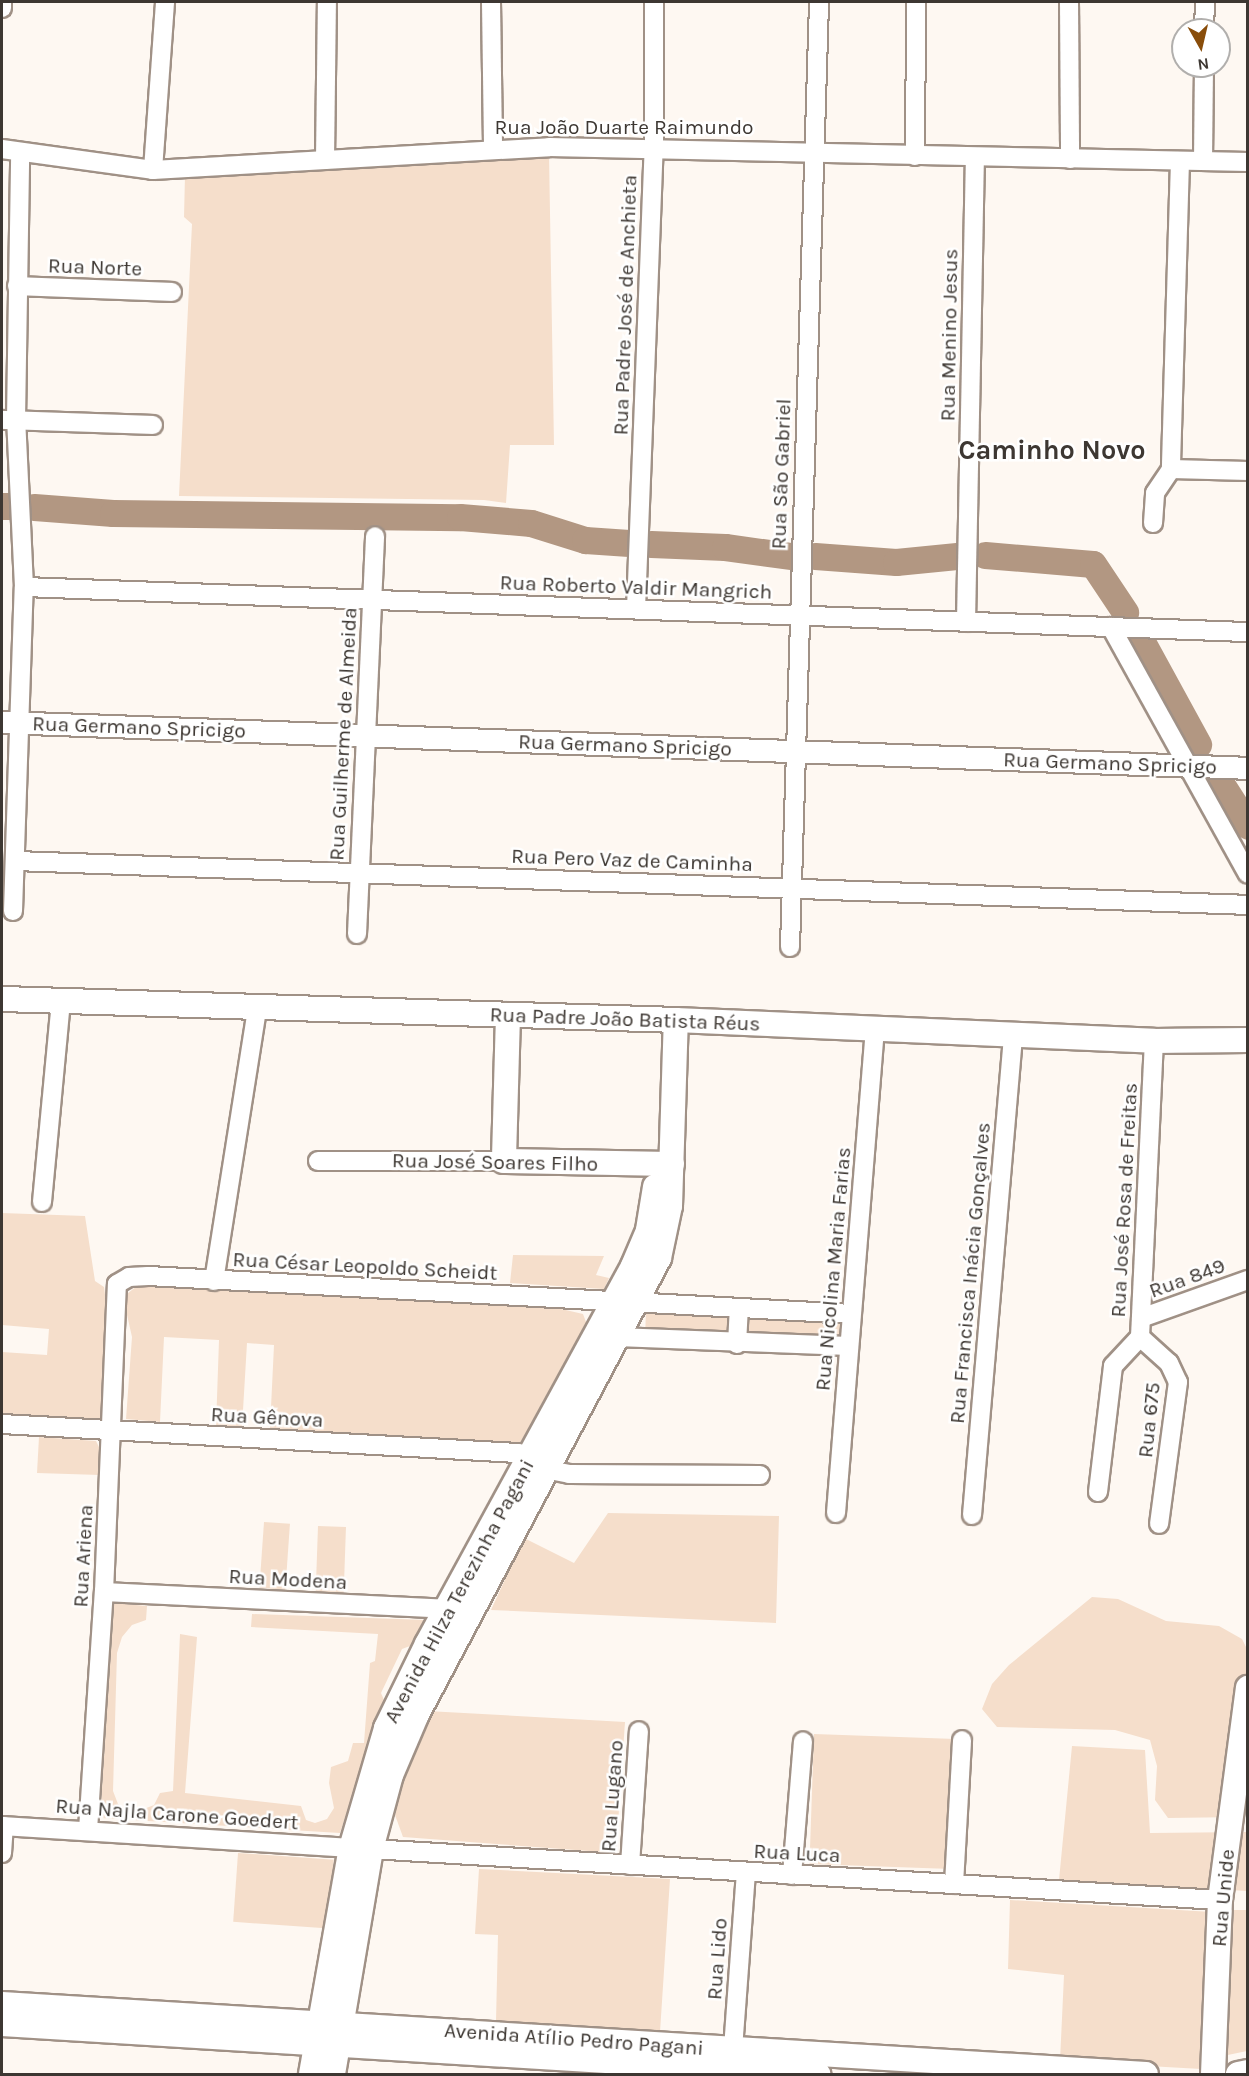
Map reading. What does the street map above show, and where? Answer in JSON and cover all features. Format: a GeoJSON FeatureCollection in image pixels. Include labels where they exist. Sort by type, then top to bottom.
{"type":"FeatureCollection","features":[{"type":"Feature","properties":{"kind":"main road","name":"Rua Padre João Batista Réus"},"geometry":{"type":"LineString","coordinates":[[2,999],[676,1020],[1154,1041],[1248,1040]]}},
{"type":"Feature","properties":{"kind":"main road"},"geometry":{"type":"LineString","coordinates":[[504,1161],[508,1015]]}},
{"type":"Feature","properties":{"kind":"main road","name":"Avenida Hilza Terezinha Pagani"},"geometry":{"type":"LineString","coordinates":[[361,1848],[449,1653],[457,1614],[623,1303],[664,1241],[664,1164],[676,1020]]}},
{"type":"Feature","properties":{"kind":"main road","name":"Rua José Soares Filho"},"geometry":{"type":"LineString","coordinates":[[504,1161],[664,1164]]}},
{"type":"Feature","properties":{"kind":"main road","name":"Avenida Hilza Terezinha Pagani"},"geometry":{"type":"LineString","coordinates":[[537,1463],[617,1337],[623,1303]]}},
{"type":"Feature","properties":{"kind":"main road","name":"Avenida Hilza Terezinha Pagani"},"geometry":{"type":"LineString","coordinates":[[311,2074],[329,2034],[361,1848],[386,1728],[427,1644],[457,1614]]}},
{"type":"Feature","properties":{"kind":"main road"},"geometry":{"type":"LineString","coordinates":[[427,1644],[449,1653]]}},
{"type":"Feature","properties":{"kind":"main road","name":"Rua Unide"},"geometry":{"type":"LineString","coordinates":[[1213,2074],[1220,1899],[1248,1688]]}},
{"type":"Feature","properties":{"kind":"main road","name":"Avenida Atílio Pedro Pagani"},"geometry":{"type":"LineString","coordinates":[[2,2004],[329,2034],[733,2064],[818,2074]]}},
{"type":"Feature","properties":{"kind":"main road","name":"Avenida Atílio Pedro Pagani"},"geometry":{"type":"LineString","coordinates":[[2,2024],[329,2034]]}},
{"type":"Feature","properties":{"kind":"main road","name":"Avenida Hilza Terezinha Pagani"},"geometry":{"type":"LineString","coordinates":[[329,2034],[333,2074]]}},
{"type":"Feature","properties":{"kind":"main road","name":"Avenida Atílio Pedro Pagani"},"geometry":{"type":"LineString","coordinates":[[733,2064],[1146,2074]]}},
{"type":"Feature","properties":{"kind":"main road"},"geometry":{"type":"LineString","coordinates":[[1238,2074],[1248,2072]]}},
{"type":"Feature","properties":{"kind":"street"},"geometry":{"type":"LineString","coordinates":[[2,2],[2,8]]}},
{"type":"Feature","properties":{"kind":"street"},"geometry":{"type":"LineString","coordinates":[[153,170],[165,2]]}},
{"type":"Feature","properties":{"kind":"street"},"geometry":{"type":"LineString","coordinates":[[325,160],[327,2]]}},
{"type":"Feature","properties":{"kind":"street"},"geometry":{"type":"LineString","coordinates":[[491,2],[493,148]]}},
{"type":"Feature","properties":{"kind":"street","name":"Rua Padre José de Anchieta"},"geometry":{"type":"LineString","coordinates":[[636,609],[654,147],[654,2]]}},
{"type":"Feature","properties":{"kind":"street","name":"Rua São Gabriel"},"geometry":{"type":"LineString","coordinates":[[790,947],[819,2]]}},
{"type":"Feature","properties":{"kind":"street"},"geometry":{"type":"LineString","coordinates":[[915,156],[916,2]]}},
{"type":"Feature","properties":{"kind":"street"},"geometry":{"type":"LineString","coordinates":[[1069,2],[1070,159]]}},
{"type":"Feature","properties":{"kind":"street"},"geometry":{"type":"LineString","coordinates":[[1204,18],[1205,2]]}},
{"type":"Feature","properties":{"kind":"street"},"geometry":{"type":"LineString","coordinates":[[1203,161],[1204,78]]}},
{"type":"Feature","properties":{"kind":"street","name":"Rua João Duarte Raimundo"},"geometry":{"type":"LineString","coordinates":[[10,150],[153,170],[493,148],[654,147],[915,156],[1248,162]]}},
{"type":"Feature","properties":{"kind":"street"},"geometry":{"type":"LineString","coordinates":[[10,150],[17,286],[9,420],[24,587],[10,723],[15,861],[13,911]]}},
{"type":"Feature","properties":{"kind":"street","name":"Rua Menino Jesus"},"geometry":{"type":"LineString","coordinates":[[966,622],[975,157]]}},
{"type":"Feature","properties":{"kind":"street"},"geometry":{"type":"LineString","coordinates":[[1153,523],[1155,493],[1171,469],[1180,161]]}},
{"type":"Feature","properties":{"kind":"street","name":"Rua Norte"},"geometry":{"type":"LineString","coordinates":[[17,286],[172,292]]}},
{"type":"Feature","properties":{"kind":"street"},"geometry":{"type":"LineString","coordinates":[[9,420],[153,425]]}},
{"type":"Feature","properties":{"kind":"street"},"geometry":{"type":"LineString","coordinates":[[1171,469],[1248,471]]}},
{"type":"Feature","properties":{"kind":"street","name":"Rua Guilherme de Almeida"},"geometry":{"type":"LineString","coordinates":[[357,934],[375,536]]}},
{"type":"Feature","properties":{"kind":"street","name":"Rua Roberto Valdir Mangrich"},"geometry":{"type":"LineString","coordinates":[[24,587],[1248,632]]}},
{"type":"Feature","properties":{"kind":"street"},"geometry":{"type":"LineString","coordinates":[[1111,627],[1248,874]]}},
{"type":"Feature","properties":{"kind":"street","name":"Rua Germano Spricigo"},"geometry":{"type":"LineString","coordinates":[[10,723],[1248,768]]}},
{"type":"Feature","properties":{"kind":"street","name":"Rua Pero Vaz de Caminha"},"geometry":{"type":"LineString","coordinates":[[15,861],[1248,904]]}},
{"type":"Feature","properties":{"kind":"street"},"geometry":{"type":"LineString","coordinates":[[42,1202],[61,1002]]}},
{"type":"Feature","properties":{"kind":"street"},"geometry":{"type":"LineString","coordinates":[[214,1281],[257,1008]]}},
{"type":"Feature","properties":{"kind":"street","name":"Rua Nicolina Maria Farias"},"geometry":{"type":"LineString","coordinates":[[836,1512],[875,1029]]}},
{"type":"Feature","properties":{"kind":"street","name":"Rua Francisca Inácia Gonçalves"},"geometry":{"type":"LineString","coordinates":[[972,1515],[1013,1036]]}},
{"type":"Feature","properties":{"kind":"street","name":"Rua José Rosa de Freitas"},"geometry":{"type":"LineString","coordinates":[[1098,1492],[1113,1366],[1140,1328],[1154,1041]]}},
{"type":"Feature","properties":{"kind":"street","name":"Rua José Soares Filho"},"geometry":{"type":"LineString","coordinates":[[318,1161],[504,1161]]}},
{"type":"Feature","properties":{"kind":"street","name":"Rua César Leopoldo Scheidt"},"geometry":{"type":"LineString","coordinates":[[117,1284],[129,1277],[148,1276],[851,1314]]}},
{"type":"Feature","properties":{"kind":"street","name":"Rua 849"},"geometry":{"type":"LineString","coordinates":[[1140,1328],[1248,1280]]}},
{"type":"Feature","properties":{"kind":"street","name":"Rua Ariena"},"geometry":{"type":"LineString","coordinates":[[87,1830],[104,1592],[116,1342],[113,1295],[117,1284]]}},
{"type":"Feature","properties":{"kind":"street"},"geometry":{"type":"LineString","coordinates":[[738,1344],[739,1308]]}},
{"type":"Feature","properties":{"kind":"street","name":"Rua 675"},"geometry":{"type":"LineString","coordinates":[[1140,1328],[1169,1363],[1178,1382],[1159,1524]]}},
{"type":"Feature","properties":{"kind":"street"},"geometry":{"type":"LineString","coordinates":[[617,1337],[738,1344],[849,1346]]}},
{"type":"Feature","properties":{"kind":"street","name":"Rua Gênova"},"geometry":{"type":"LineString","coordinates":[[2,1424],[518,1453],[537,1463],[569,1474],[760,1475]]}},
{"type":"Feature","properties":{"kind":"street","name":"Rua Modena"},"geometry":{"type":"LineString","coordinates":[[104,1592],[457,1614]]}},
{"type":"Feature","properties":{"kind":"street","name":"Rua Lugano"},"geometry":{"type":"LineString","coordinates":[[630,1865],[639,1731]]}},
{"type":"Feature","properties":{"kind":"street"},"geometry":{"type":"LineString","coordinates":[[954,1884],[962,1740]]}},
{"type":"Feature","properties":{"kind":"street"},"geometry":{"type":"LineString","coordinates":[[792,1875],[803,1741]]}},
{"type":"Feature","properties":{"kind":"street"},"geometry":{"type":"LineString","coordinates":[[2,1853],[3,1826]]}},
{"type":"Feature","properties":{"kind":"street","name":"Rua Najla Carone Goedert"},"geometry":{"type":"LineString","coordinates":[[3,1826],[361,1848]]}},
{"type":"Feature","properties":{"kind":"street","name":"Rua Luca"},"geometry":{"type":"LineString","coordinates":[[361,1848],[1220,1899]]}},
{"type":"Feature","properties":{"kind":"street","name":"Rua Lido"},"geometry":{"type":"LineString","coordinates":[[733,2064],[747,1872]]}},
{"type":"Feature","properties":{"kind":"shaded area"},"geometry":{"type":"Polygon","coordinates":[[[549,154],[554,445],[510,445],[506,503],[484,500],[179,496],[192,224],[184,217],[185,175],[549,154]]]}},
{"type":"Feature","properties":{"kind":"shaded area"},"geometry":{"type":"Polygon","coordinates":[[[2,1213],[85,1216],[95,1281],[104,1287],[110,1333],[102,1421],[2,1414],[2,1352],[47,1355],[49,1329],[2,1325],[2,1213]]]}},
{"type":"Feature","properties":{"kind":"shaded area"},"geometry":{"type":"Polygon","coordinates":[[[513,1255],[604,1256],[596,1275],[609,1278],[604,1289],[510,1283],[513,1255]]]}},
{"type":"Feature","properties":{"kind":"shaded area"},"geometry":{"type":"Polygon","coordinates":[[[137,1286],[557,1308],[583,1314],[589,1330],[523,1445],[270,1428],[274,1345],[247,1343],[242,1427],[216,1426],[219,1340],[164,1337],[160,1422],[126,1419],[132,1337],[123,1297],[137,1286]]]}},
{"type":"Feature","properties":{"kind":"shaded area"},"geometry":{"type":"Polygon","coordinates":[[[646,1310],[731,1313],[730,1338],[645,1335],[646,1310]]]}},
{"type":"Feature","properties":{"kind":"shaded area"},"geometry":{"type":"Polygon","coordinates":[[[749,1314],[844,1317],[843,1340],[748,1337],[749,1314]]]}},
{"type":"Feature","properties":{"kind":"shaded area"},"geometry":{"type":"Polygon","coordinates":[[[39,1437],[96,1441],[101,1451],[100,1475],[37,1473],[39,1437]]]}},
{"type":"Feature","properties":{"kind":"shaded area"},"geometry":{"type":"Polygon","coordinates":[[[608,1513],[779,1516],[776,1623],[491,1610],[524,1538],[574,1563],[608,1513]]]}},
{"type":"Feature","properties":{"kind":"shaded area"},"geometry":{"type":"Polygon","coordinates":[[[264,1522],[290,1524],[285,1590],[259,1588],[264,1522]]]}},
{"type":"Feature","properties":{"kind":"shaded area"},"geometry":{"type":"Polygon","coordinates":[[[318,1526],[346,1527],[344,1594],[316,1593],[318,1526]]]}},
{"type":"Feature","properties":{"kind":"shaded area"},"geometry":{"type":"Polygon","coordinates":[[[1092,1597],[1118,1599],[1166,1621],[1219,1626],[1242,1639],[1247,1649],[1247,1802],[1241,1817],[1168,1818],[1155,1800],[1157,1766],[1150,1740],[1115,1730],[997,1727],[982,1709],[992,1684],[1009,1665],[1092,1597]]]}},
{"type":"Feature","properties":{"kind":"shaded area"},"geometry":{"type":"Polygon","coordinates":[[[114,1603],[147,1606],[146,1620],[132,1625],[122,1637],[117,1653],[113,1791],[118,1804],[129,1811],[144,1809],[154,1805],[160,1793],[173,1791],[180,1634],[197,1637],[185,1793],[301,1806],[306,1820],[315,1823],[327,1819],[334,1808],[329,1783],[331,1767],[348,1761],[353,1743],[364,1743],[370,1663],[375,1661],[378,1634],[251,1627],[252,1614],[426,1620],[410,1646],[402,1649],[381,1693],[384,1700],[340,1833],[100,1818],[114,1603]]]}},
{"type":"Feature","properties":{"kind":"shaded area"},"geometry":{"type":"Polygon","coordinates":[[[427,1711],[625,1722],[616,1853],[403,1837],[395,1815],[398,1793],[427,1711]]]}},
{"type":"Feature","properties":{"kind":"shaded area"},"geometry":{"type":"Polygon","coordinates":[[[814,1734],[956,1739],[951,1869],[809,1864],[814,1734]]]}},
{"type":"Feature","properties":{"kind":"shaded area"},"geometry":{"type":"Polygon","coordinates":[[[1072,1746],[1145,1750],[1150,1833],[1247,1832],[1247,1891],[1059,1880],[1072,1746]]]}},
{"type":"Feature","properties":{"kind":"shaded area"},"geometry":{"type":"Polygon","coordinates":[[[238,1853],[334,1860],[329,1929],[233,1922],[238,1853]]]}},
{"type":"Feature","properties":{"kind":"shaded area"},"geometry":{"type":"Polygon","coordinates":[[[479,1869],[670,1879],[660,2032],[496,2021],[498,1935],[475,1934],[479,1869]]]}},
{"type":"Feature","properties":{"kind":"shaded area"},"geometry":{"type":"Polygon","coordinates":[[[1010,1900],[1212,1912],[1201,2069],[1060,2061],[1064,1975],[1008,1969],[1010,1900]]]}},
{"type":"Feature","properties":{"kind":"shaded area"},"geometry":{"type":"Polygon","coordinates":[[[1231,1910],[1247,1910],[1247,2051],[1223,2056],[1231,1910]]]}},
{"type":"Feature","properties":{"kind":"waterway"},"geometry":{"type":"LineString","coordinates":[[2,506],[11,506]]}},
{"type":"Feature","properties":{"kind":"waterway"},"geometry":{"type":"LineString","coordinates":[[34,507],[113,513],[460,517],[531,523],[585,540],[629,543]]}},
{"type":"Feature","properties":{"kind":"waterway"},"geometry":{"type":"LineString","coordinates":[[651,544],[725,547],[791,556]]}},
{"type":"Feature","properties":{"kind":"waterway"},"geometry":{"type":"LineString","coordinates":[[985,555],[1093,564],[1125,612]]}},
{"type":"Feature","properties":{"kind":"waterway"},"geometry":{"type":"LineString","coordinates":[[815,556],[896,562],[957,556]]}},
{"type":"Feature","properties":{"kind":"waterway"},"geometry":{"type":"LineString","coordinates":[[1141,640],[1198,744]]}},
{"type":"Feature","properties":{"kind":"waterway"},"geometry":{"type":"LineString","coordinates":[[1220,782],[1248,826]]}},
{"type":"Feature","properties":{"kind":"district","name":"Caminho Novo"},"geometry":{"type":"Point","coordinates":[1052,451]}}]}
